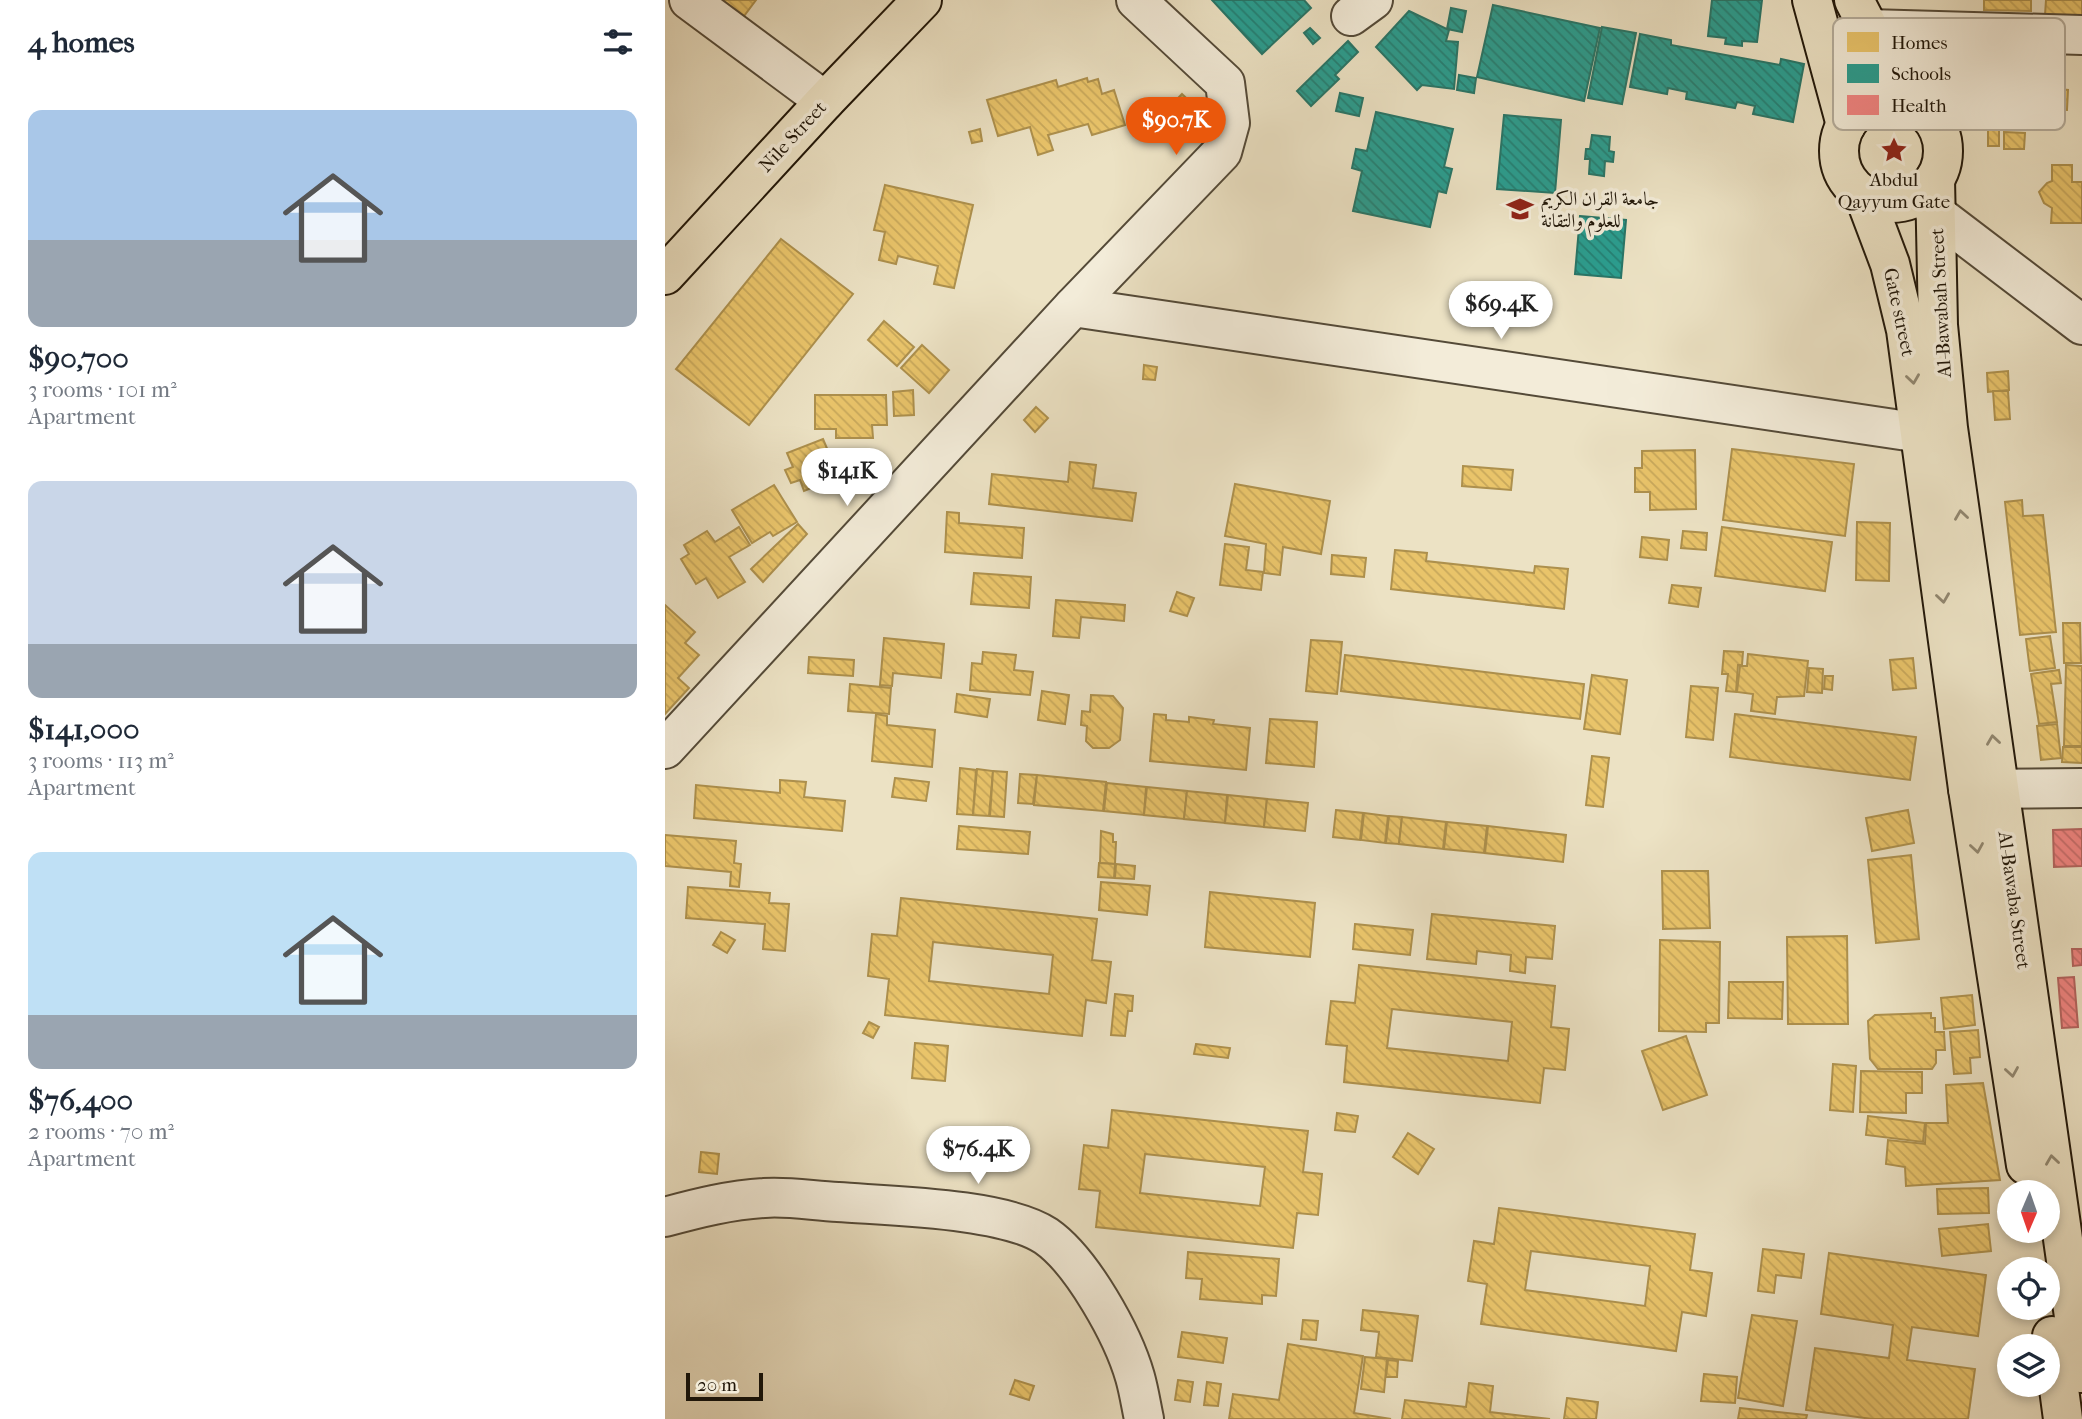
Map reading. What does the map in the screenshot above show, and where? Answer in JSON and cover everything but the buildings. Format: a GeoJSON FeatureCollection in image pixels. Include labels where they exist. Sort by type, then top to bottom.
{"type":"FeatureCollection","features":[{"type":"Feature","properties":{"kind":"main road","name":"Nile Street"},"geometry":{"type":"LineString","coordinates":[[665,275],[922,0]]}},
{"type":"Feature","properties":{"kind":"main road"},"geometry":{"type":"LineString","coordinates":[[1812,0],[1833,77]]}},
{"type":"Feature","properties":{"kind":"main road"},"geometry":{"type":"LineString","coordinates":[[1844,130],[1839,156],[1843,172],[1851,185],[1879,202],[1895,203],[1911,199],[1925,191],[1935,196],[1944,146],[1939,130]]}},
{"type":"Feature","properties":{"kind":"main road","name":"Gate street"},"geometry":{"type":"LineString","coordinates":[[1864,195],[1890,264],[1906,330],[1921,433]]}},
{"type":"Feature","properties":{"kind":"main road","name":"Al-Bawabah Street"},"geometry":{"type":"LineString","coordinates":[[1935,196],[1938,325],[1984,788]]}},
{"type":"Feature","properties":{"kind":"main road","name":"Al-Bawaba Street"},"geometry":{"type":"LineString","coordinates":[[1921,433],[1984,788],[2064,1318],[2063,1419]]}},
{"type":"Feature","properties":{"kind":"main road","name":"Al-Bawaba Street"},"geometry":{"type":"LineString","coordinates":[[1984,788],[2029,1180]]}},
{"type":"Feature","properties":{"kind":"main road","name":"Al-Bawaba Street"},"geometry":{"type":"LineString","coordinates":[[2064,1318],[2082,1373]]}},
{"type":"Feature","properties":{"kind":"street"},"geometry":{"type":"LineString","coordinates":[[689,0],[825,101]]}},
{"type":"Feature","properties":{"kind":"street"},"geometry":{"type":"LineString","coordinates":[[665,749],[1073,307],[1222,152],[1230,122],[1225,83],[1136,0]]}},
{"type":"Feature","properties":{"kind":"street"},"geometry":{"type":"LineString","coordinates":[[1862,15],[1895,18]]}},
{"type":"Feature","properties":{"kind":"street"},"geometry":{"type":"LineString","coordinates":[[1935,196],[2082,325]]}},
{"type":"Feature","properties":{"kind":"street"},"geometry":{"type":"LineString","coordinates":[[1073,307],[1921,433]]}},
{"type":"Feature","properties":{"kind":"street"},"geometry":{"type":"LineString","coordinates":[[1984,788],[2082,788]]}},
{"type":"Feature","properties":{"kind":"street"},"geometry":{"type":"LineString","coordinates":[[665,1217],[708,1205],[766,1198],[923,1208],[1007,1220],[1044,1235],[1068,1255],[1085,1277],[1122,1343],[1135,1377],[1144,1419]]}},
{"type":"Feature","properties":{"kind":"place","name":"Abdul Qayyum Gate"},"geometry":{"type":"Point","coordinates":[1894,150]}},
{"type":"Feature","properties":{"kind":"place","name":"جامعة القران الكريم للعلوم والتقانة"},"geometry":{"type":"Point","coordinates":[1520,209]}}]}
